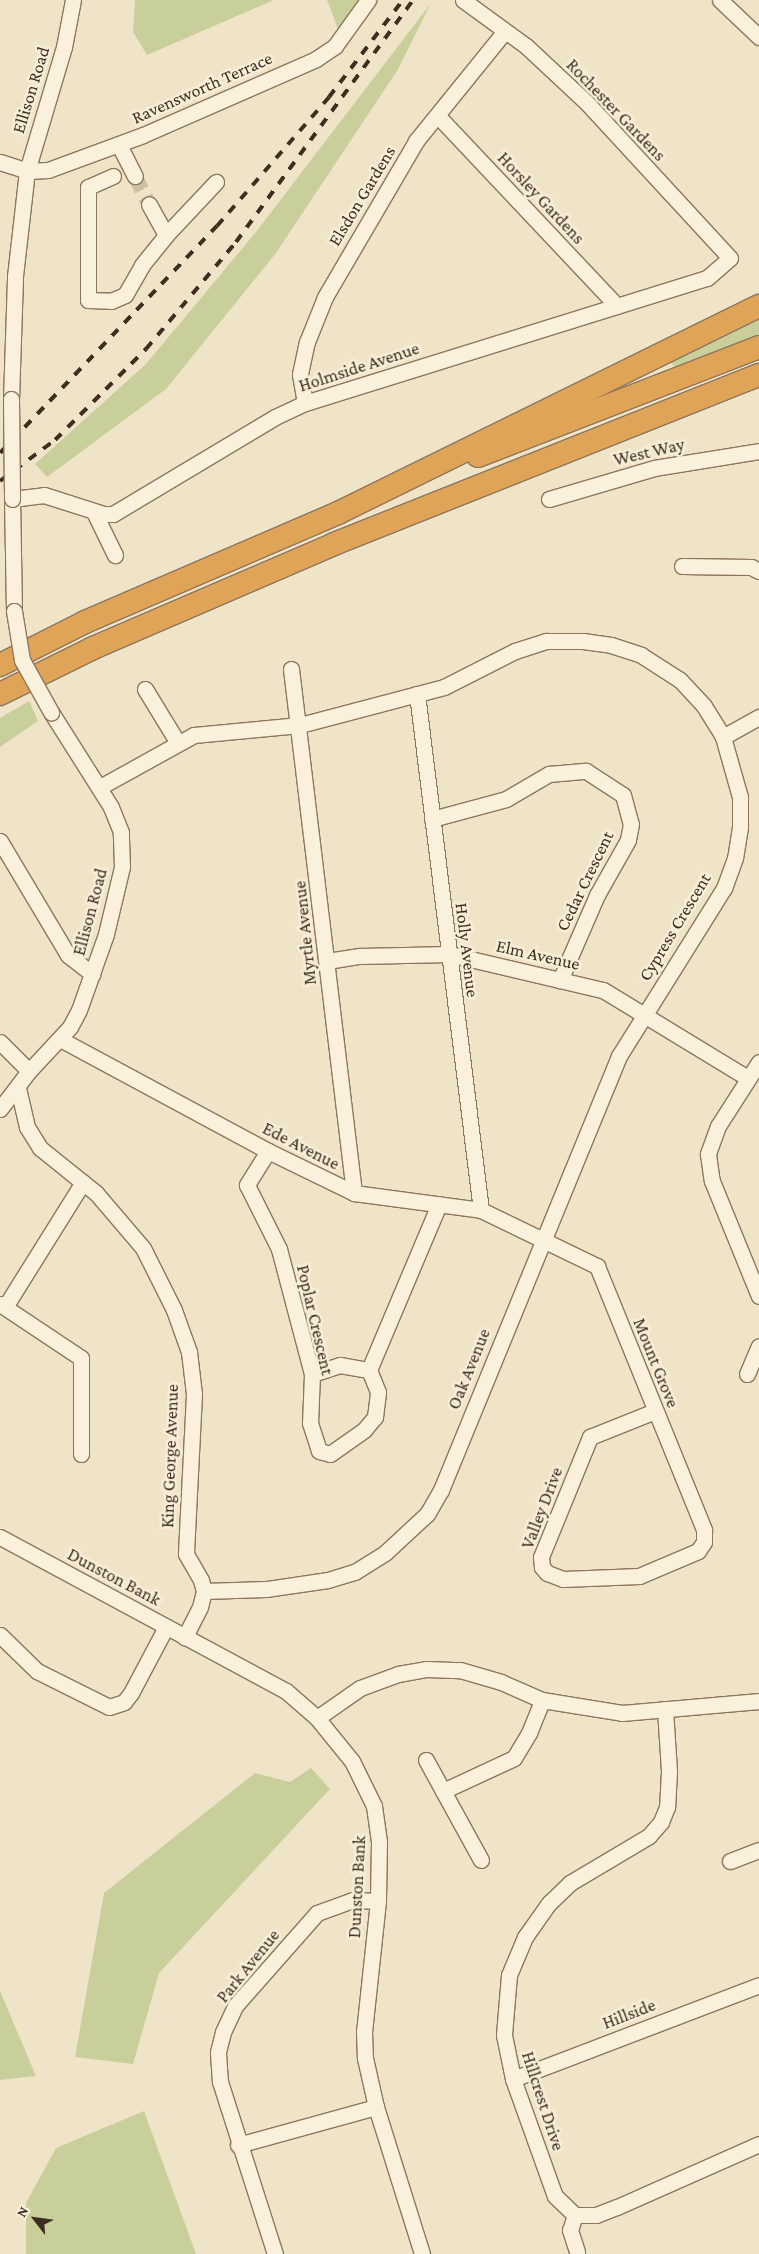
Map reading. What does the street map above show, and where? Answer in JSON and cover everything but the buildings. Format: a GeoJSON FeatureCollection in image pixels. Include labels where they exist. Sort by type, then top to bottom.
{"type":"FeatureCollection","features":[{"type":"Feature","properties":{"kind":"highway"},"geometry":{"type":"LineString","coordinates":[[352,506],[759,306]]}},
{"type":"Feature","properties":{"kind":"highway"},"geometry":{"type":"LineString","coordinates":[[0,665],[85,622],[352,506],[759,348]]}},
{"type":"Feature","properties":{"kind":"highway"},"geometry":{"type":"LineString","coordinates":[[4,693],[93,648],[334,544],[759,375]]}},
{"type":"Feature","properties":{"kind":"street","name":"Ellison Road"},"geometry":{"type":"LineString","coordinates":[[0,1109],[18,1088],[29,1071],[60,1039],[79,1010],[106,934],[122,867],[120,832],[100,787],[51,712],[22,660],[14,611],[11,399],[15,276],[27,171],[64,47],[73,0]]}},
{"type":"Feature","properties":{"kind":"street","name":"Ravensworth Terrace"},"geometry":{"type":"LineString","coordinates":[[27,171],[62,168],[316,59],[335,46],[368,0]]}},
{"type":"Feature","properties":{"kind":"street","name":"Rochester Gardens"},"geometry":{"type":"LineString","coordinates":[[463,0],[505,31],[586,102],[730,258]]}},
{"type":"Feature","properties":{"kind":"street"},"geometry":{"type":"LineString","coordinates":[[720,0],[759,36]]}},
{"type":"Feature","properties":{"kind":"street","name":"Elsdon Gardens"},"geometry":{"type":"LineString","coordinates":[[305,403],[300,374],[307,342],[325,297],[416,141],[505,31]]}},
{"type":"Feature","properties":{"kind":"street","name":"Horsley Gardens"},"geometry":{"type":"LineString","coordinates":[[438,116],[617,306]]}},
{"type":"Feature","properties":{"kind":"street"},"geometry":{"type":"LineString","coordinates":[[119,145],[135,176]]}},
{"type":"Feature","properties":{"kind":"street"},"geometry":{"type":"LineString","coordinates":[[0,162],[27,171]]}},
{"type":"Feature","properties":{"kind":"street"},"geometry":{"type":"LineString","coordinates":[[113,176],[88,187],[88,300],[112,301],[125,295],[142,265],[166,235],[216,182]]}},
{"type":"Feature","properties":{"kind":"street"},"geometry":{"type":"LineString","coordinates":[[149,204],[166,235]]}},
{"type":"Feature","properties":{"kind":"street","name":"Holmside Avenue"},"geometry":{"type":"LineString","coordinates":[[12,499],[44,495],[61,497],[94,512],[113,514],[275,417],[305,403],[707,278],[730,258]]}},
{"type":"Feature","properties":{"kind":"street","name":"West Way"},"geometry":{"type":"LineString","coordinates":[[549,499],[654,468],[759,451]]}},
{"type":"Feature","properties":{"kind":"street"},"geometry":{"type":"LineString","coordinates":[[94,512],[115,555]]}},
{"type":"Feature","properties":{"kind":"street"},"geometry":{"type":"LineString","coordinates":[[682,566],[751,567],[759,570]]}},
{"type":"Feature","properties":{"kind":"street","name":"Cypress Crescent"},"geometry":{"type":"LineString","coordinates":[[100,787],[194,735],[300,725],[444,687],[515,651],[546,641],[583,641],[611,645],[641,655],[680,680],[704,706],[723,737],[740,797],[740,826],[735,858],[724,888],[644,1014]]}},
{"type":"Feature","properties":{"kind":"street","name":"Myrtle Avenue"},"geometry":{"type":"LineString","coordinates":[[291,669],[300,725],[354,1193]]}},
{"type":"Feature","properties":{"kind":"street"},"geometry":{"type":"LineString","coordinates":[[145,689],[178,743]]}},
{"type":"Feature","properties":{"kind":"street","name":"Holly Avenue"},"geometry":{"type":"LineString","coordinates":[[417,694],[480,1210]]}},
{"type":"Feature","properties":{"kind":"street"},"geometry":{"type":"LineString","coordinates":[[723,737],[759,718]]}},
{"type":"Feature","properties":{"kind":"street","name":"Cedar Crescent"},"geometry":{"type":"LineString","coordinates":[[432,819],[506,800],[549,774],[586,771],[623,795],[631,824],[628,840],[597,895],[560,980]]}},
{"type":"Feature","properties":{"kind":"street"},"geometry":{"type":"LineString","coordinates":[[0,841],[68,955],[92,974]]}},
{"type":"Feature","properties":{"kind":"street","name":"Elm Avenue"},"geometry":{"type":"LineString","coordinates":[[327,961],[360,956],[449,954],[603,990],[748,1078]]}},
{"type":"Feature","properties":{"kind":"street","name":"Oak Avenue"},"geometry":{"type":"LineString","coordinates":[[204,1591],[266,1589],[328,1580],[354,1572],[385,1553],[426,1514],[441,1490],[619,1056],[644,1014]]}},
{"type":"Feature","properties":{"kind":"street","name":"Ede Avenue"},"geometry":{"type":"LineString","coordinates":[[60,1039],[268,1151],[354,1193],[480,1210],[542,1240]]}},
{"type":"Feature","properties":{"kind":"street"},"geometry":{"type":"LineString","coordinates":[[0,1042],[29,1071]]}},
{"type":"Feature","properties":{"kind":"street"},"geometry":{"type":"LineString","coordinates":[[759,1062],[718,1126],[708,1154],[712,1181],[754,1263],[759,1296]]}},
{"type":"Feature","properties":{"kind":"street","name":"King George Avenue"},"geometry":{"type":"LineString","coordinates":[[18,1088],[27,1127],[34,1139],[48,1157],[83,1182],[144,1248],[174,1310],[189,1352],[194,1394],[186,1554],[202,1580],[204,1591]]}},
{"type":"Feature","properties":{"kind":"street","name":"Poplar Crescent"},"geometry":{"type":"LineString","coordinates":[[268,1151],[248,1185],[279,1249],[312,1374],[310,1423],[319,1451],[330,1454],[364,1430],[375,1417],[378,1392],[369,1370]]}},
{"type":"Feature","properties":{"kind":"street"},"geometry":{"type":"LineString","coordinates":[[81,1454],[81,1358],[3,1306],[83,1182]]}},
{"type":"Feature","properties":{"kind":"street"},"geometry":{"type":"LineString","coordinates":[[312,1374],[340,1365],[369,1370],[440,1204]]}},
{"type":"Feature","properties":{"kind":"street","name":"Mount Grove"},"geometry":{"type":"LineString","coordinates":[[542,1240],[597,1266],[704,1530]]}},
{"type":"Feature","properties":{"kind":"street"},"geometry":{"type":"LineString","coordinates":[[748,1374],[759,1346]]}},
{"type":"Feature","properties":{"kind":"street","name":"Valley Drive"},"geometry":{"type":"LineString","coordinates":[[655,1411],[590,1437],[541,1557],[542,1568],[563,1579],[639,1576],[698,1551],[704,1542],[704,1530]]}},
{"type":"Feature","properties":{"kind":"street","name":"Dunston Bank"},"geometry":{"type":"LineString","coordinates":[[0,1537],[275,1684],[317,1718],[352,1761],[374,1806],[379,1842],[378,1901],[364,2031],[376,2107],[422,2254]]}},
{"type":"Feature","properties":{"kind":"street"},"geometry":{"type":"LineString","coordinates":[[185,1637],[200,1608],[204,1591]]}},
{"type":"Feature","properties":{"kind":"street"},"geometry":{"type":"LineString","coordinates":[[0,1635],[37,1671],[109,1707],[124,1702],[131,1693],[166,1627]]}},
{"type":"Feature","properties":{"kind":"street"},"geometry":{"type":"LineString","coordinates":[[317,1718],[360,1688],[389,1676],[426,1669],[460,1670],[501,1682],[542,1700],[622,1713],[759,1701]]}},
{"type":"Feature","properties":{"kind":"street"},"geometry":{"type":"LineString","coordinates":[[443,1791],[514,1758],[529,1733],[542,1700]]}},
{"type":"Feature","properties":{"kind":"street","name":"Hillcrest Drive"},"geometry":{"type":"LineString","coordinates":[[575,2215],[555,2196],[513,2079],[504,2035],[509,1975],[525,1937],[549,1904],[570,1883],[649,1836],[661,1822],[667,1807],[669,1771],[664,1709]]}},
{"type":"Feature","properties":{"kind":"street"},"geometry":{"type":"LineString","coordinates":[[426,1760],[481,1860]]}},
{"type":"Feature","properties":{"kind":"street"},"geometry":{"type":"LineString","coordinates":[[730,1861],[759,1850]]}},
{"type":"Feature","properties":{"kind":"street","name":"Park Avenue"},"geometry":{"type":"LineString","coordinates":[[275,2254],[238,2144],[220,2082],[218,2052],[235,2006],[317,1913],[353,1900],[378,1901]]}},
{"type":"Feature","properties":{"kind":"street","name":"Hillside"},"geometry":{"type":"LineString","coordinates":[[513,2079],[759,1984]]}},
{"type":"Feature","properties":{"kind":"street"},"geometry":{"type":"LineString","coordinates":[[238,2144],[376,2107]]}},
{"type":"Feature","properties":{"kind":"street"},"geometry":{"type":"LineString","coordinates":[[577,2252],[570,2230],[575,2215],[596,2215],[610,2210],[759,2144]]}},
{"type":"Feature","properties":{"kind":"green space"},"geometry":{"type":"Polygon","coordinates":[[[135,0],[274,0],[147,55],[133,32],[135,0]]]}},
{"type":"Feature","properties":{"kind":"green space"},"geometry":{"type":"Polygon","coordinates":[[[327,0],[360,0],[338,29],[327,0]]]}},
{"type":"Feature","properties":{"kind":"green space"},"geometry":{"type":"Polygon","coordinates":[[[431,3],[397,71],[276,253],[166,389],[47,477],[35,464],[146,364],[256,232],[431,3]]]}},
{"type":"Feature","properties":{"kind":"green space"},"geometry":{"type":"Polygon","coordinates":[[[759,319],[759,335],[674,367],[670,361],[759,319]]]}},
{"type":"Feature","properties":{"kind":"green space"},"geometry":{"type":"Polygon","coordinates":[[[29,701],[38,721],[0,747],[0,718],[29,701]]]}},
{"type":"Feature","properties":{"kind":"green space"},"geometry":{"type":"Polygon","coordinates":[[[311,1768],[330,1789],[159,1973],[133,2064],[75,2057],[104,1893],[255,1773],[290,1782],[311,1768]]]}},
{"type":"Feature","properties":{"kind":"green space"},"geometry":{"type":"Polygon","coordinates":[[[0,1991],[36,2076],[0,2080],[0,1991]]]}},
{"type":"Feature","properties":{"kind":"green space"},"geometry":{"type":"Polygon","coordinates":[[[144,2111],[196,2254],[26,2254],[26,2203],[56,2148],[144,2111]]]}},
{"type":"Feature","properties":{"kind":"tunnel"},"geometry":{"type":"LineString","coordinates":[[135,176],[149,204]]}},
{"type":"Feature","properties":{"kind":"railway"},"geometry":{"type":"LineString","coordinates":[[0,453],[217,226],[329,97],[403,0]]}},
{"type":"Feature","properties":{"kind":"railway"},"geometry":{"type":"LineString","coordinates":[[0,481],[55,440],[146,349],[236,242],[413,0]]}}]}
